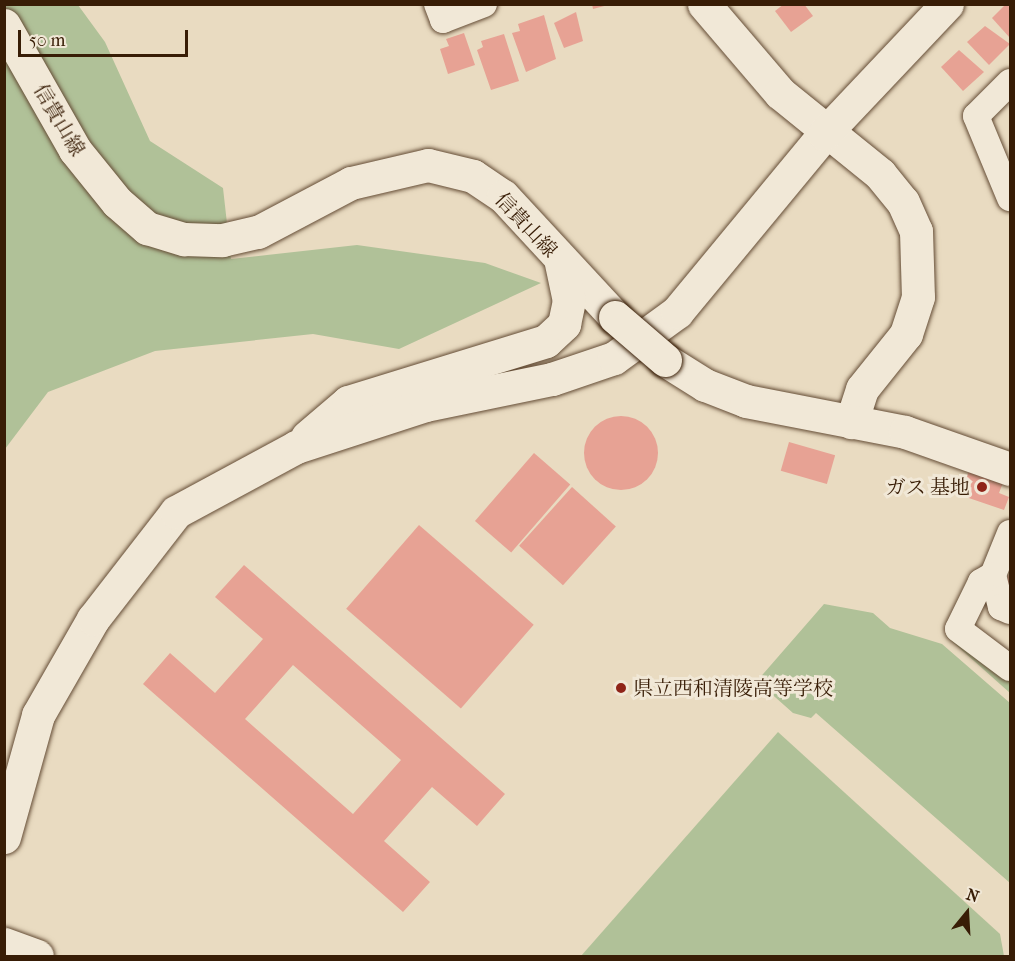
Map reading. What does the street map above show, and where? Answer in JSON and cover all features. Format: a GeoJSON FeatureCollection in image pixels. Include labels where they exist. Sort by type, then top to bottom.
{"type":"FeatureCollection","features":[{"type":"Feature","properties":{"kind":"street"},"geometry":{"type":"LineString","coordinates":[[437,4],[442,20],[484,4]]}},
{"type":"Feature","properties":{"kind":"street"},"geometry":{"type":"LineString","coordinates":[[704,4],[780,93],[824,134],[880,174],[903,202],[916,231],[920,264],[918,297],[906,334],[862,389],[851,422]]}},
{"type":"Feature","properties":{"kind":"street"},"geometry":{"type":"LineString","coordinates":[[4,837],[38,715],[93,619],[176,512],[296,447],[425,405],[552,379],[614,358],[677,312],[824,134],[947,4]]}},
{"type":"Feature","properties":{"kind":"street","name":"信貴山線"},"geometry":{"type":"LineString","coordinates":[[4,25],[75,150],[117,202],[147,228],[184,239],[222,240],[258,232],[351,183],[428,165],[473,176],[503,196],[561,262],[615,317],[665,360],[705,385],[746,401],[905,432],[1011,469]]}},
{"type":"Feature","properties":{"kind":"street"},"geometry":{"type":"LineString","coordinates":[[1011,82],[976,116],[1011,198]]}},
{"type":"Feature","properties":{"kind":"street"},"geometry":{"type":"LineString","coordinates":[[296,447],[348,402],[546,341],[564,324],[569,301],[561,262]]}},
{"type":"Feature","properties":{"kind":"street"},"geometry":{"type":"LineString","coordinates":[[1011,533],[993,575],[1000,607],[1011,611]]}},
{"type":"Feature","properties":{"kind":"street"},"geometry":{"type":"LineString","coordinates":[[993,575],[981,582],[958,629],[1011,668]]}},
{"type":"Feature","properties":{"kind":"street"},"geometry":{"type":"LineString","coordinates":[[4,944],[37,957]]}},
{"type":"Feature","properties":{"kind":"green space"},"geometry":{"type":"Polygon","coordinates":[[[5,5],[78,5],[105,42],[150,141],[223,188],[231,259],[357,245],[485,263],[541,283],[399,349],[313,334],[155,351],[48,392],[5,449],[5,5]]]}},
{"type":"Feature","properties":{"kind":"green space"},"geometry":{"type":"Polygon","coordinates":[[[824,604],[873,613],[890,628],[942,644],[1010,703],[1010,883],[816,713],[811,718],[793,713],[757,681],[824,604]]]}},
{"type":"Feature","properties":{"kind":"green space"},"geometry":{"type":"Polygon","coordinates":[[[950,627],[1010,677],[1010,693],[946,636],[950,627]]]}},
{"type":"Feature","properties":{"kind":"green space"},"geometry":{"type":"Polygon","coordinates":[[[778,732],[1000,934],[1004,956],[581,956],[778,732]]]}},
{"type":"Feature","properties":{"kind":"building"},"geometry":{"type":"Polygon","coordinates":[[[592,4],[608,4],[608,5],[593,9],[592,4]]]}},
{"type":"Feature","properties":{"kind":"building"},"geometry":{"type":"Polygon","coordinates":[[[784,4],[804,4],[813,16],[791,32],[775,11],[784,4]]]}},
{"type":"Feature","properties":{"kind":"building"},"geometry":{"type":"Polygon","coordinates":[[[1006,4],[1010,4],[1010,38],[992,18],[1006,4]]]}},
{"type":"Feature","properties":{"kind":"building"},"geometry":{"type":"Polygon","coordinates":[[[576,12],[583,41],[564,48],[554,23],[576,12]]]}},
{"type":"Feature","properties":{"kind":"building"},"geometry":{"type":"Polygon","coordinates":[[[544,15],[556,59],[526,72],[512,33],[520,31],[518,24],[544,15]]]}},
{"type":"Feature","properties":{"kind":"building"},"geometry":{"type":"Polygon","coordinates":[[[985,26],[1010,44],[989,65],[967,42],[985,26]]]}},
{"type":"Feature","properties":{"kind":"building"},"geometry":{"type":"Polygon","coordinates":[[[464,33],[475,65],[448,74],[440,49],[449,46],[446,39],[464,33]]]}},
{"type":"Feature","properties":{"kind":"building"},"geometry":{"type":"Polygon","coordinates":[[[504,34],[519,81],[491,90],[477,50],[483,47],[481,41],[504,34]]]}},
{"type":"Feature","properties":{"kind":"building"},"geometry":{"type":"Polygon","coordinates":[[[959,50],[984,72],[963,91],[941,67],[959,50]]]}},
{"type":"Feature","properties":{"kind":"building"},"geometry":{"type":"Polygon","coordinates":[[[621,416],[642,422],[652,432],[658,453],[652,474],[642,484],[621,490],[600,484],[590,474],[584,453],[590,432],[600,422],[621,416]]]}},
{"type":"Feature","properties":{"kind":"building"},"geometry":{"type":"Polygon","coordinates":[[[789,442],[835,455],[827,484],[781,471],[789,442]]]}},
{"type":"Feature","properties":{"kind":"building"},"geometry":{"type":"Polygon","coordinates":[[[534,453],[570,484],[511,552],[475,521],[534,453]]]}},
{"type":"Feature","properties":{"kind":"building","name":"ガス 基地"},"geometry":{"type":"Polygon","coordinates":[[[970,468],[1004,480],[999,493],[1009,497],[1004,510],[960,495],[970,468]]]}},
{"type":"Feature","properties":{"kind":"building"},"geometry":{"type":"Polygon","coordinates":[[[572,487],[616,526],[563,585],[519,546],[572,487]]]}},
{"type":"Feature","properties":{"kind":"building"},"geometry":{"type":"Polygon","coordinates":[[[419,525],[534,625],[461,708],[346,609],[419,525]]]}},
{"type":"Feature","properties":{"kind":"building"},"geometry":{"type":"Polygon","coordinates":[[[244,565],[505,794],[477,826],[432,787],[384,841],[430,882],[403,912],[143,684],[170,653],[215,693],[263,639],[215,597],[244,565]],[[293,665],[245,719],[353,814],[401,760],[293,665]]]}},
{"type":"Feature","properties":{"kind":"building"},"geometry":{"type":"Polygon","coordinates":[[[1010,571],[1010,592],[1004,590],[1010,571]]]}},
{"type":"Feature","properties":{"kind":"place","name":"ガス 基地"},"geometry":{"type":"Point","coordinates":[982,487]}},
{"type":"Feature","properties":{"kind":"place","name":"県立西和清陵高等学校"},"geometry":{"type":"Point","coordinates":[621,688]}}]}
